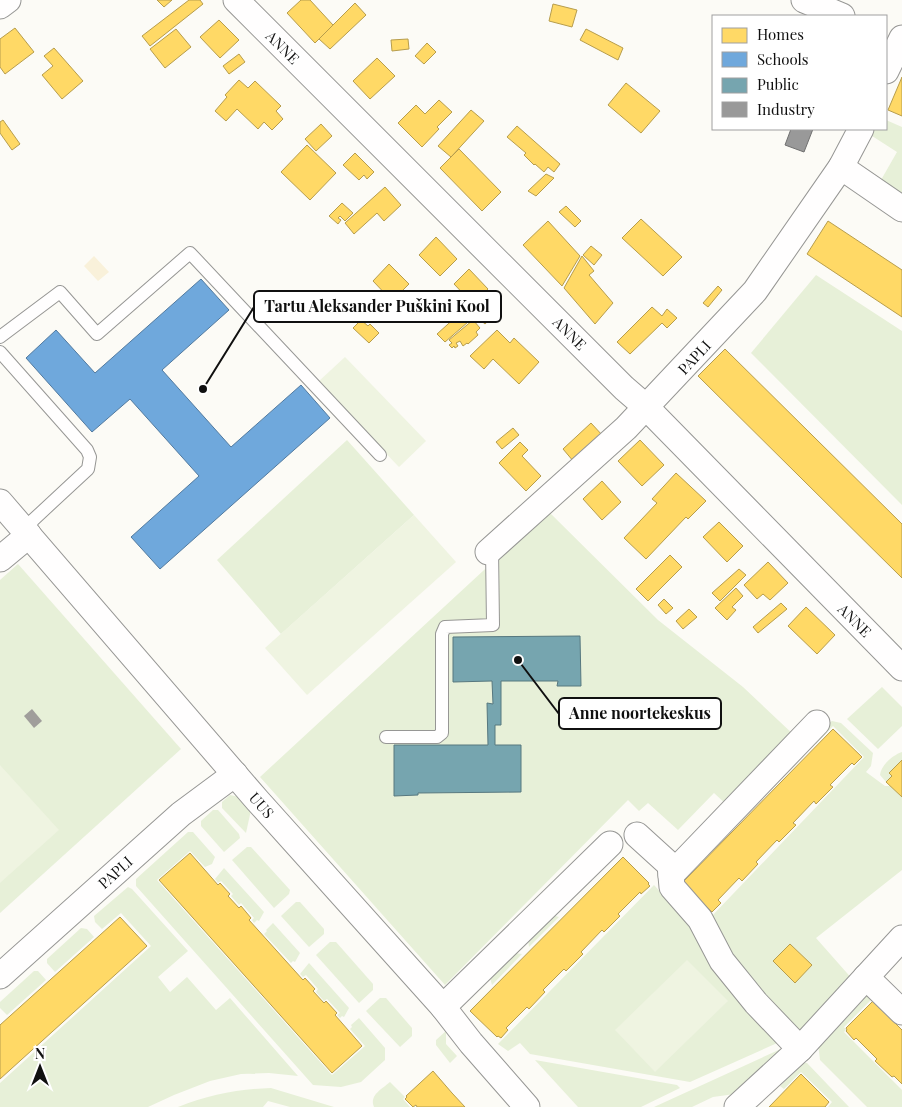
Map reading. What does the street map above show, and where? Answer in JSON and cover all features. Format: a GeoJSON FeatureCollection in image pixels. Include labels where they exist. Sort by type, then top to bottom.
{"type":"FeatureCollection","features":[{"type":"Feature","properties":{"kind":"street"},"geometry":{"type":"LineString","coordinates":[[0,6],[8,0]]}},
{"type":"Feature","properties":{"kind":"street","name":"ANNE"},"geometry":{"type":"LineString","coordinates":[[236,0],[624,388],[646,407],[902,668]]}},
{"type":"Feature","properties":{"kind":"street"},"geometry":{"type":"LineString","coordinates":[[804,0],[840,15]]}},
{"type":"Feature","properties":{"kind":"street"},"geometry":{"type":"LineString","coordinates":[[887,68],[896,38]]}},
{"type":"Feature","properties":{"kind":"street","name":"PAPLI"},"geometry":{"type":"LineString","coordinates":[[490,550],[626,428],[755,291],[841,167],[860,130]]}},
{"type":"Feature","properties":{"kind":"street"},"geometry":{"type":"LineString","coordinates":[[841,167],[902,209]]}},
{"type":"Feature","properties":{"kind":"street","name":"UUS"},"geometry":{"type":"LineString","coordinates":[[0,502],[235,774],[443,1007],[471,1043],[527,1107]]}},
{"type":"Feature","properties":{"kind":"street"},"geometry":{"type":"LineString","coordinates":[[0,559],[29,535]]}},
{"type":"Feature","properties":{"kind":"street"},"geometry":{"type":"LineString","coordinates":[[671,875],[817,723]]}},
{"type":"Feature","properties":{"kind":"street","name":"PAPLI"},"geometry":{"type":"LineString","coordinates":[[0,976],[181,814],[235,774]]}},
{"type":"Feature","properties":{"kind":"street"},"geometry":{"type":"LineString","coordinates":[[637,835],[670,865],[672,887],[700,920],[722,961],[756,1003],[800,1049]]}},
{"type":"Feature","properties":{"kind":"street"},"geometry":{"type":"LineString","coordinates":[[443,1007],[610,844]]}},
{"type":"Feature","properties":{"kind":"street"},"geometry":{"type":"LineString","coordinates":[[737,1107],[800,1049],[902,938]]}},
{"type":"Feature","properties":{"kind":"street"},"geometry":{"type":"LineString","coordinates":[[866,977],[902,1012]]}},
{"type":"Feature","properties":{"kind":"lane"},"geometry":{"type":"LineString","coordinates":[[0,337],[60,292],[97,334],[190,254],[380,455]]}},
{"type":"Feature","properties":{"kind":"lane"},"geometry":{"type":"LineString","coordinates":[[0,352],[87,450],[90,458],[88,469],[32,521],[29,535]]}},
{"type":"Feature","properties":{"kind":"lane"},"geometry":{"type":"LineString","coordinates":[[386,737],[437,737],[442,733],[442,634],[445,627],[493,625],[490,550]]}},
{"type":"Feature","properties":{"kind":"green space"},"geometry":{"type":"Polygon","coordinates":[[[887,120],[902,127],[902,194],[881,180],[897,152],[869,134],[871,130],[887,130],[887,120]]]}},
{"type":"Feature","properties":{"kind":"green space"},"geometry":{"type":"Polygon","coordinates":[[[816,275],[902,331],[902,505],[751,353],[816,275]]]}},
{"type":"Feature","properties":{"kind":"green space"},"geometry":{"type":"Polygon","coordinates":[[[345,357],[426,441],[399,467],[318,382],[345,357]]]}},
{"type":"Feature","properties":{"kind":"green space"},"geometry":{"type":"Polygon","coordinates":[[[347,440],[414,515],[281,634],[217,560],[347,440]]]}},
{"type":"Feature","properties":{"kind":"green space"},"geometry":{"type":"Polygon","coordinates":[[[548,511],[658,620],[743,687],[795,736],[728,806],[714,793],[678,830],[648,803],[639,811],[628,800],[445,985],[260,777],[548,511]]]}},
{"type":"Feature","properties":{"kind":"green space"},"geometry":{"type":"Polygon","coordinates":[[[414,515],[456,562],[307,695],[265,648],[414,515]]]}},
{"type":"Feature","properties":{"kind":"green space"},"geometry":{"type":"Polygon","coordinates":[[[18,564],[181,749],[0,913],[0,580],[18,564]]]}},
{"type":"Feature","properties":{"kind":"green space"},"geometry":{"type":"Polygon","coordinates":[[[882,687],[902,707],[902,726],[878,749],[847,719],[882,687]]]}},
{"type":"Feature","properties":{"kind":"green space"},"geometry":{"type":"Polygon","coordinates":[[[832,721],[841,723],[873,753],[871,766],[866,772],[885,786],[891,786],[902,797],[902,870],[816,938],[854,981],[805,1032],[783,1024],[757,996],[710,918],[864,757],[833,726],[816,744],[814,742],[828,723],[832,721]]]}},
{"type":"Feature","properties":{"kind":"green space"},"geometry":{"type":"Polygon","coordinates":[[[902,752],[902,760],[889,773],[892,776],[886,782],[880,775],[881,771],[891,758],[902,752]]]}},
{"type":"Feature","properties":{"kind":"green space"},"geometry":{"type":"Polygon","coordinates":[[[0,765],[59,830],[0,883],[0,765]]]}},
{"type":"Feature","properties":{"kind":"green space"},"geometry":{"type":"Polygon","coordinates":[[[230,795],[239,797],[251,810],[246,833],[222,808],[222,802],[230,795]]]}},
{"type":"Feature","properties":{"kind":"green space"},"geometry":{"type":"Polygon","coordinates":[[[213,810],[218,810],[239,834],[240,838],[224,852],[201,826],[201,821],[213,810]]]}},
{"type":"Feature","properties":{"kind":"green space"},"geometry":{"type":"Polygon","coordinates":[[[188,832],[193,832],[215,857],[212,864],[205,867],[190,851],[157,880],[332,1075],[365,1046],[350,1029],[351,1025],[359,1018],[385,1048],[385,1060],[361,1082],[341,1087],[313,1085],[136,886],[136,879],[188,832]]]}},
{"type":"Feature","properties":{"kind":"green space"},"geometry":{"type":"Polygon","coordinates":[[[247,847],[251,847],[290,890],[289,894],[274,908],[232,860],[247,847]]]}},
{"type":"Feature","properties":{"kind":"green space"},"geometry":{"type":"Polygon","coordinates":[[[224,868],[264,912],[259,921],[257,920],[254,923],[252,920],[254,918],[241,903],[239,905],[231,896],[233,894],[221,881],[218,883],[215,879],[224,868]]]}},
{"type":"Feature","properties":{"kind":"green space"},"geometry":{"type":"Polygon","coordinates":[[[654,885],[690,924],[784,1040],[690,1082],[530,1054],[520,1043],[508,1051],[498,1044],[654,885]]]}},
{"type":"Feature","properties":{"kind":"green space"},"geometry":{"type":"Polygon","coordinates":[[[128,887],[132,889],[188,951],[158,977],[170,992],[187,977],[216,1010],[230,998],[298,1076],[269,1073],[241,1074],[210,1081],[148,1107],[0,1107],[0,1083],[151,946],[121,913],[102,929],[95,922],[94,916],[128,887]]]}},
{"type":"Feature","properties":{"kind":"green space"},"geometry":{"type":"Polygon","coordinates":[[[296,902],[300,902],[324,929],[324,934],[309,947],[281,916],[296,902]]]}},
{"type":"Feature","properties":{"kind":"green space"},"geometry":{"type":"Polygon","coordinates":[[[552,915],[559,917],[529,947],[528,940],[552,915]]]}},
{"type":"Feature","properties":{"kind":"green space"},"geometry":{"type":"Polygon","coordinates":[[[273,923],[300,953],[295,962],[291,963],[264,934],[273,923]]]}},
{"type":"Feature","properties":{"kind":"green space"},"geometry":{"type":"Polygon","coordinates":[[[81,928],[87,929],[94,937],[55,972],[47,963],[47,959],[81,928]]]}},
{"type":"Feature","properties":{"kind":"green space"},"geometry":{"type":"Polygon","coordinates":[[[330,942],[336,942],[373,984],[373,990],[359,1003],[316,955],[330,942]]]}},
{"type":"Feature","properties":{"kind":"green space"},"geometry":{"type":"Polygon","coordinates":[[[515,953],[522,954],[492,985],[490,978],[515,953]]]}},
{"type":"Feature","properties":{"kind":"green space"},"geometry":{"type":"Polygon","coordinates":[[[687,960],[728,1001],[655,1072],[615,1030],[687,960]]]}},
{"type":"Feature","properties":{"kind":"green space"},"geometry":{"type":"Polygon","coordinates":[[[309,963],[349,1008],[344,1017],[340,1018],[337,1015],[340,1013],[327,999],[324,1001],[316,992],[318,989],[306,975],[303,977],[300,974],[309,963]]]}},
{"type":"Feature","properties":{"kind":"green space"},"geometry":{"type":"Polygon","coordinates":[[[34,971],[38,971],[46,980],[7,1015],[0,1008],[0,1002],[34,971]]]}},
{"type":"Feature","properties":{"kind":"green space"},"geometry":{"type":"Polygon","coordinates":[[[867,995],[872,999],[844,1027],[846,1030],[844,1032],[902,1090],[902,1107],[867,1107],[820,1060],[818,1043],[867,995]]]}},
{"type":"Feature","properties":{"kind":"green space"},"geometry":{"type":"Polygon","coordinates":[[[380,998],[386,998],[412,1028],[412,1036],[400,1047],[366,1011],[380,998]]]}},
{"type":"Feature","properties":{"kind":"green space"},"geometry":{"type":"Polygon","coordinates":[[[446,1031],[446,1044],[457,1056],[450,1063],[436,1045],[436,1040],[446,1031]]]}},
{"type":"Feature","properties":{"kind":"green space"},"geometry":{"type":"Polygon","coordinates":[[[783,1048],[742,1093],[713,1097],[692,1107],[654,1107],[783,1048]]]}},
{"type":"Feature","properties":{"kind":"green space"},"geometry":{"type":"Polygon","coordinates":[[[535,1060],[677,1085],[680,1088],[641,1107],[578,1107],[535,1060]]]}},
{"type":"Feature","properties":{"kind":"green space"},"geometry":{"type":"Polygon","coordinates":[[[800,1062],[807,1063],[849,1107],[828,1107],[832,1102],[801,1072],[784,1089],[780,1086],[801,1064],[800,1062]]]}},
{"type":"Feature","properties":{"kind":"green space"},"geometry":{"type":"Polygon","coordinates":[[[390,1082],[405,1097],[403,1099],[410,1107],[374,1107],[373,1099],[390,1082]]]}},
{"type":"Feature","properties":{"kind":"green space"},"geometry":{"type":"Polygon","coordinates":[[[271,1088],[334,1107],[290,1107],[268,1101],[263,1107],[178,1107],[224,1093],[271,1088]]]}},
{"type":"Feature","properties":{"kind":"sand"},"geometry":{"type":"Polygon","coordinates":[[[94,256],[109,272],[98,281],[84,266],[94,256]]]}},
{"type":"Feature","properties":{"kind":"building: Homes"},"geometry":{"type":"Polygon","coordinates":[[[157,0],[172,0],[164,7],[157,0]]]}},
{"type":"Feature","properties":{"kind":"building: Homes"},"geometry":{"type":"Polygon","coordinates":[[[189,0],[200,0],[203,4],[150,46],[142,36],[189,0]]]}},
{"type":"Feature","properties":{"kind":"building: Homes"},"geometry":{"type":"Polygon","coordinates":[[[301,0],[310,0],[333,25],[315,43],[287,13],[301,0]]]}},
{"type":"Feature","properties":{"kind":"building: Homes"},"geometry":{"type":"Polygon","coordinates":[[[355,3],[366,15],[330,49],[319,39],[355,3]]]}},
{"type":"Feature","properties":{"kind":"building: Homes"},"geometry":{"type":"Polygon","coordinates":[[[553,4],[577,10],[572,27],[549,21],[553,4]]]}},
{"type":"Feature","properties":{"kind":"building: Homes"},"geometry":{"type":"Polygon","coordinates":[[[219,20],[239,40],[220,58],[200,37],[219,20]]]}},
{"type":"Feature","properties":{"kind":"building: Homes"},"geometry":{"type":"Polygon","coordinates":[[[15,28],[34,52],[5,74],[0,67],[0,39],[15,28]]]}},
{"type":"Feature","properties":{"kind":"building: Homes"},"geometry":{"type":"Polygon","coordinates":[[[176,29],[191,47],[165,68],[150,49],[176,29]]]}},
{"type":"Feature","properties":{"kind":"building: Homes"},"geometry":{"type":"Polygon","coordinates":[[[586,29],[623,48],[618,60],[580,40],[586,29]]]}},
{"type":"Feature","properties":{"kind":"building: Homes"},"geometry":{"type":"Polygon","coordinates":[[[408,39],[409,49],[392,51],[391,40],[408,39]]]}},
{"type":"Feature","properties":{"kind":"building: Homes"},"geometry":{"type":"Polygon","coordinates":[[[427,43],[436,52],[424,64],[415,56],[427,43]]]}},
{"type":"Feature","properties":{"kind":"building: Homes"},"geometry":{"type":"Polygon","coordinates":[[[54,48],[83,81],[62,99],[42,75],[53,66],[44,56],[54,48]]]}},
{"type":"Feature","properties":{"kind":"building: Homes"},"geometry":{"type":"Polygon","coordinates":[[[239,54],[245,62],[229,74],[223,66],[239,54]]]}},
{"type":"Feature","properties":{"kind":"building: Homes"},"geometry":{"type":"Polygon","coordinates":[[[377,58],[395,76],[370,99],[353,81],[377,58]]]}},
{"type":"Feature","properties":{"kind":"building: Homes"},"geometry":{"type":"Polygon","coordinates":[[[902,77],[902,116],[888,110],[902,77]]]}},
{"type":"Feature","properties":{"kind":"building: Homes"},"geometry":{"type":"Polygon","coordinates":[[[239,80],[248,88],[255,81],[281,106],[276,111],[283,119],[272,130],[264,122],[258,129],[237,109],[226,121],[215,111],[227,97],[225,95],[239,80]]]}},
{"type":"Feature","properties":{"kind":"building: Homes"},"geometry":{"type":"Polygon","coordinates":[[[626,83],[660,111],[641,133],[608,105],[626,83]]]}},
{"type":"Feature","properties":{"kind":"building: Homes"},"geometry":{"type":"Polygon","coordinates":[[[439,100],[452,112],[437,127],[439,129],[422,147],[398,123],[416,105],[425,114],[439,100]]]}},
{"type":"Feature","properties":{"kind":"building: Homes"},"geometry":{"type":"Polygon","coordinates":[[[471,110],[484,121],[451,157],[438,146],[471,110]]]}},
{"type":"Feature","properties":{"kind":"building: Homes"},"geometry":{"type":"Polygon","coordinates":[[[3,120],[20,144],[12,150],[0,133],[0,122],[3,120]]]}},
{"type":"Feature","properties":{"kind":"building: Homes"},"geometry":{"type":"Polygon","coordinates":[[[321,124],[332,136],[316,151],[305,139],[321,124]]]}},
{"type":"Feature","properties":{"kind":"building: Homes"},"geometry":{"type":"Polygon","coordinates":[[[517,126],[560,164],[554,172],[548,167],[544,172],[534,165],[524,155],[526,153],[507,137],[517,126]]]}},
{"type":"Feature","properties":{"kind":"building: Homes"},"geometry":{"type":"Polygon","coordinates":[[[307,145],[336,173],[310,200],[281,172],[307,145]]]}},
{"type":"Feature","properties":{"kind":"building: Homes"},"geometry":{"type":"Polygon","coordinates":[[[459,149],[501,192],[482,211],[440,168],[459,149]]]}},
{"type":"Feature","properties":{"kind":"building: Homes"},"geometry":{"type":"Polygon","coordinates":[[[355,153],[374,172],[367,179],[364,175],[359,180],[343,165],[355,153]]]}},
{"type":"Feature","properties":{"kind":"building: Homes"},"geometry":{"type":"Polygon","coordinates":[[[546,174],[554,178],[536,196],[528,191],[546,174]]]}},
{"type":"Feature","properties":{"kind":"building: Homes"},"geometry":{"type":"Polygon","coordinates":[[[385,187],[401,205],[384,221],[377,213],[354,234],[345,223],[385,187]]]}},
{"type":"Feature","properties":{"kind":"building: Homes"},"geometry":{"type":"Polygon","coordinates":[[[342,203],[353,213],[345,221],[340,216],[338,218],[341,220],[338,224],[329,216],[342,203]]]}},
{"type":"Feature","properties":{"kind":"building: Homes"},"geometry":{"type":"Polygon","coordinates":[[[566,206],[581,221],[575,227],[559,212],[566,206]]]}},
{"type":"Feature","properties":{"kind":"building: Homes"},"geometry":{"type":"Polygon","coordinates":[[[641,219],[682,257],[663,276],[622,238],[641,219]]]}},
{"type":"Feature","properties":{"kind":"building: Homes"},"geometry":{"type":"Polygon","coordinates":[[[548,221],[580,256],[562,286],[523,245],[548,221]]]}},
{"type":"Feature","properties":{"kind":"building: Homes"},"geometry":{"type":"Polygon","coordinates":[[[828,221],[902,270],[902,317],[807,254],[828,221]]]}},
{"type":"Feature","properties":{"kind":"building: Homes"},"geometry":{"type":"Polygon","coordinates":[[[436,237],[457,259],[440,276],[419,255],[436,237]]]}},
{"type":"Feature","properties":{"kind":"building: Homes"},"geometry":{"type":"Polygon","coordinates":[[[591,246],[602,255],[594,265],[583,255],[591,246]]]}},
{"type":"Feature","properties":{"kind":"building: Homes"},"geometry":{"type":"Polygon","coordinates":[[[582,256],[594,271],[589,275],[613,303],[595,324],[564,288],[582,256]]]}},
{"type":"Feature","properties":{"kind":"building: Homes"},"geometry":{"type":"Polygon","coordinates":[[[389,264],[409,284],[392,301],[373,281],[389,264]]]}},
{"type":"Feature","properties":{"kind":"building: Homes"},"geometry":{"type":"Polygon","coordinates":[[[469,269],[488,289],[473,304],[454,284],[469,269]]]}},
{"type":"Feature","properties":{"kind":"building: Homes"},"geometry":{"type":"Polygon","coordinates":[[[718,286],[722,290],[708,307],[703,303],[718,286]]]}},
{"type":"Feature","properties":{"kind":"building: Homes"},"geometry":{"type":"Polygon","coordinates":[[[493,303],[500,310],[485,324],[478,318],[493,303]]]}},
{"type":"Feature","properties":{"kind":"building: Homes"},"geometry":{"type":"Polygon","coordinates":[[[468,306],[476,315],[445,342],[437,334],[468,306]]]}},
{"type":"Feature","properties":{"kind":"building: Homes"},"geometry":{"type":"Polygon","coordinates":[[[652,307],[662,316],[667,309],[677,318],[667,328],[662,323],[630,354],[617,342],[652,307]]]}},
{"type":"Feature","properties":{"kind":"building: Homes"},"geometry":{"type":"Polygon","coordinates":[[[361,320],[368,326],[370,324],[379,333],[369,343],[353,328],[361,320]]]}},
{"type":"Feature","properties":{"kind":"building: Homes"},"geometry":{"type":"Polygon","coordinates":[[[473,320],[480,328],[476,332],[478,335],[468,344],[463,346],[460,341],[456,343],[458,346],[452,348],[449,345],[452,343],[449,340],[473,320]]]}},
{"type":"Feature","properties":{"kind":"building: Homes"},"geometry":{"type":"Polygon","coordinates":[[[497,330],[510,343],[514,338],[539,362],[519,384],[493,359],[484,369],[470,356],[497,330]]]}},
{"type":"Feature","properties":{"kind":"building: Homes"},"geometry":{"type":"Polygon","coordinates":[[[725,349],[902,524],[902,578],[698,376],[725,349]]]}},
{"type":"Feature","properties":{"kind":"building: Homes"},"geometry":{"type":"Polygon","coordinates":[[[591,423],[603,436],[574,462],[563,449],[591,423]]]}},
{"type":"Feature","properties":{"kind":"building: Homes"},"geometry":{"type":"Polygon","coordinates":[[[513,428],[519,435],[502,449],[496,442],[513,428]]]}},
{"type":"Feature","properties":{"kind":"building: Homes"},"geometry":{"type":"Polygon","coordinates":[[[640,440],[664,465],[642,486],[618,461],[640,440]]]}},
{"type":"Feature","properties":{"kind":"building: Homes"},"geometry":{"type":"Polygon","coordinates":[[[520,442],[528,450],[522,456],[541,476],[526,491],[499,463],[520,442]]]}},
{"type":"Feature","properties":{"kind":"building: Homes"},"geometry":{"type":"Polygon","coordinates":[[[676,473],[706,501],[688,519],[686,517],[646,559],[624,538],[657,503],[652,499],[676,473]]]}},
{"type":"Feature","properties":{"kind":"building: Homes"},"geometry":{"type":"Polygon","coordinates":[[[602,481],[621,502],[602,520],[583,499],[602,481]]]}},
{"type":"Feature","properties":{"kind":"building: Homes"},"geometry":{"type":"Polygon","coordinates":[[[719,522],[743,546],[727,562],[703,537],[719,522]]]}},
{"type":"Feature","properties":{"kind":"building: Homes"},"geometry":{"type":"Polygon","coordinates":[[[670,555],[682,567],[648,601],[636,589],[670,555]]]}},
{"type":"Feature","properties":{"kind":"building: Homes"},"geometry":{"type":"Polygon","coordinates":[[[768,562],[788,583],[770,600],[763,594],[757,599],[744,585],[768,562]]]}},
{"type":"Feature","properties":{"kind":"building: Homes"},"geometry":{"type":"Polygon","coordinates":[[[739,569],[746,575],[720,601],[712,593],[739,569]]]}},
{"type":"Feature","properties":{"kind":"building: Homes"},"geometry":{"type":"Polygon","coordinates":[[[736,588],[743,596],[732,607],[736,610],[727,620],[715,608],[736,588]]]}},
{"type":"Feature","properties":{"kind":"building: Homes"},"geometry":{"type":"Polygon","coordinates":[[[664,599],[673,608],[666,614],[658,605],[664,599]]]}},
{"type":"Feature","properties":{"kind":"building: Homes"},"geometry":{"type":"Polygon","coordinates":[[[781,603],[787,609],[758,633],[753,627],[781,603]]]}},
{"type":"Feature","properties":{"kind":"building: Homes"},"geometry":{"type":"Polygon","coordinates":[[[806,607],[835,635],[817,654],[788,626],[806,607]]]}},
{"type":"Feature","properties":{"kind":"building: Homes"},"geometry":{"type":"Polygon","coordinates":[[[689,609],[697,617],[683,629],[676,621],[689,609]]]}},
{"type":"Feature","properties":{"kind":"building: Homes"},"geometry":{"type":"Polygon","coordinates":[[[833,729],[862,757],[854,765],[852,763],[830,785],[833,787],[816,804],[814,801],[793,823],[796,825],[779,842],[777,840],[756,862],[758,864],[742,881],[739,878],[718,900],[721,903],[712,912],[682,883],[833,729]]]}},
{"type":"Feature","properties":{"kind":"building: Homes"},"geometry":{"type":"Polygon","coordinates":[[[902,760],[902,797],[886,782],[892,776],[889,773],[902,760]]]}},
{"type":"Feature","properties":{"kind":"building: Homes"},"geometry":{"type":"Polygon","coordinates":[[[190,853],[218,885],[220,883],[230,894],[228,896],[239,908],[241,906],[251,918],[249,920],[303,980],[305,978],[315,989],[313,991],[324,1003],[326,1001],[337,1013],[335,1015],[362,1046],[332,1073],[159,880],[190,853]]]}},
{"type":"Feature","properties":{"kind":"building: Homes"},"geometry":{"type":"Polygon","coordinates":[[[623,857],[650,886],[641,894],[640,892],[618,914],[620,916],[604,932],[602,930],[581,952],[583,954],[566,971],[564,969],[543,990],[545,992],[529,1009],[527,1007],[506,1028],[508,1030],[501,1038],[497,1037],[470,1011],[623,857]]]}},
{"type":"Feature","properties":{"kind":"building: Homes"},"geometry":{"type":"Polygon","coordinates":[[[120,917],[147,946],[0,1079],[0,1025],[120,917]]]}},
{"type":"Feature","properties":{"kind":"building: Homes"},"geometry":{"type":"Polygon","coordinates":[[[790,944],[812,965],[795,983],[773,961],[790,944]]]}},
{"type":"Feature","properties":{"kind":"building: Homes"},"geometry":{"type":"Polygon","coordinates":[[[873,1001],[902,1030],[902,1084],[875,1061],[877,1059],[856,1038],[854,1040],[846,1031],[846,1028],[873,1001]]]}},
{"type":"Feature","properties":{"kind":"building: Homes"},"geometry":{"type":"Polygon","coordinates":[[[433,1071],[465,1107],[417,1107],[416,1105],[413,1107],[405,1099],[433,1071]]]}},
{"type":"Feature","properties":{"kind":"building: Homes"},"geometry":{"type":"Polygon","coordinates":[[[801,1074],[829,1102],[825,1107],[769,1107],[801,1074]]]}},
{"type":"Feature","properties":{"kind":"building: Schools"},"geometry":{"type":"Polygon","coordinates":[[[201,279],[229,310],[162,370],[231,447],[301,385],[330,418],[160,569],[131,537],[199,476],[130,399],[92,432],[26,358],[56,330],[95,373],[201,279]]]}},
{"type":"Feature","properties":{"kind":"building: Public"},"geometry":{"type":"Polygon","coordinates":[[[580,636],[581,686],[557,686],[558,681],[501,681],[501,725],[495,725],[495,745],[521,745],[521,792],[418,793],[418,795],[394,796],[394,745],[488,745],[487,703],[493,704],[492,681],[453,682],[453,637],[580,636]]]}},
{"type":"Feature","properties":{"kind":"building: Industry"},"geometry":{"type":"Polygon","coordinates":[[[791,130],[813,130],[804,152],[785,145],[791,130]]]}},
{"type":"Feature","properties":{"kind":"building: Other"},"geometry":{"type":"Polygon","coordinates":[[[32,709],[42,721],[34,728],[24,716],[32,709]]]}},
{"type":"Feature","properties":{"kind":"place","name":"Tartu Aleksander Puškini Kool"},"geometry":{"type":"Point","coordinates":[203,389]}},
{"type":"Feature","properties":{"kind":"place","name":"Anne noortekeskus"},"geometry":{"type":"Point","coordinates":[518,660]}}]}
